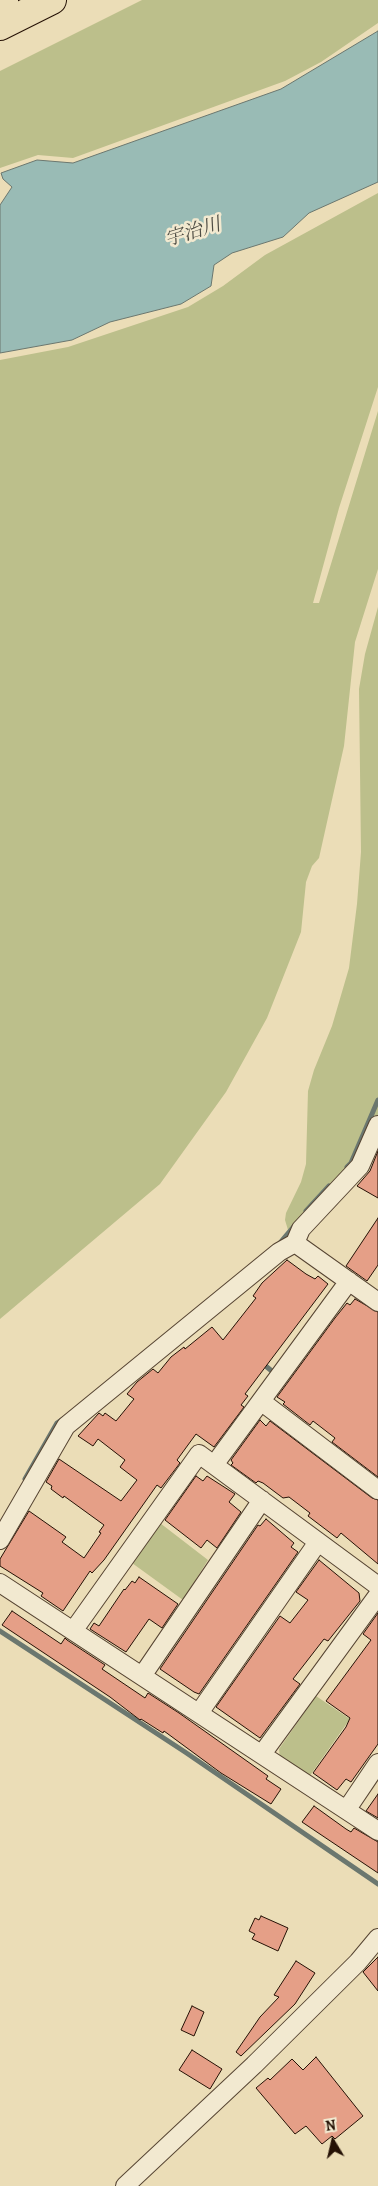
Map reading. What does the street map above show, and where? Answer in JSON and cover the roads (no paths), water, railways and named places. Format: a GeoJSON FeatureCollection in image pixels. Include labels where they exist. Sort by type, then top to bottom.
{"type":"FeatureCollection","features":[{"type":"Feature","properties":{"kind":"main road"},"geometry":{"type":"LineString","coordinates":[[0,2],[4,0]]}},
{"type":"Feature","properties":{"kind":"main road"},"geometry":{"type":"LineString","coordinates":[[0,26],[52,0]]}},
{"type":"Feature","properties":{"kind":"street"},"geometry":{"type":"LineString","coordinates":[[0,1540],[66,1426],[279,1252],[295,1243],[301,1228],[360,1166],[378,1125]]}},
{"type":"Feature","properties":{"kind":"street"},"geometry":{"type":"LineString","coordinates":[[295,1243],[378,1302]]}},
{"type":"Feature","properties":{"kind":"street"},"geometry":{"type":"LineString","coordinates":[[214,1465],[349,1281]]}},
{"type":"Feature","properties":{"kind":"street"},"geometry":{"type":"LineString","coordinates":[[262,1402],[378,1490]]}},
{"type":"Feature","properties":{"kind":"street"},"geometry":{"type":"LineString","coordinates":[[74,1631],[199,1454],[378,1586]]}},
{"type":"Feature","properties":{"kind":"street"},"geometry":{"type":"LineString","coordinates":[[142,1676],[262,1500]]}},
{"type":"Feature","properties":{"kind":"street"},"geometry":{"type":"LineString","coordinates":[[199,1713],[318,1542]]}},
{"type":"Feature","properties":{"kind":"street"},"geometry":{"type":"LineString","coordinates":[[0,1583],[378,1831]]}},
{"type":"Feature","properties":{"kind":"street"},"geometry":{"type":"LineString","coordinates":[[262,1754],[378,1595]]}},
{"type":"Feature","properties":{"kind":"street"},"geometry":{"type":"LineString","coordinates":[[347,1809],[378,1763]]}},
{"type":"Feature","properties":{"kind":"street"},"geometry":{"type":"LineString","coordinates":[[125,2186],[254,2065],[358,1962],[378,1938]]}},
{"type":"Feature","properties":{"kind":"water","name":"宇治川"},"geometry":{"type":"Polygon","coordinates":[[[378,31],[378,182],[309,213],[283,237],[232,253],[214,265],[211,286],[181,304],[110,322],[72,340],[0,353],[0,205],[12,187],[3,179],[1,173],[37,160],[73,163],[281,89],[378,31]]]}},
{"type":"Feature","properties":{"kind":"waterway"},"geometry":{"type":"LineString","coordinates":[[347,1167],[351,1163],[378,1100]]}},
{"type":"Feature","properties":{"kind":"waterway"},"geometry":{"type":"LineString","coordinates":[[306,1211],[329,1186]]}},
{"type":"Feature","properties":{"kind":"waterway"},"geometry":{"type":"LineString","coordinates":[[279,1244],[295,1225]]}},
{"type":"Feature","properties":{"kind":"waterway"},"geometry":{"type":"LineString","coordinates":[[262,1363],[273,1372]]}},
{"type":"Feature","properties":{"kind":"waterway"},"geometry":{"type":"LineString","coordinates":[[25,1479],[57,1423],[63,1419]]}},
{"type":"Feature","properties":{"kind":"waterway"},"geometry":{"type":"LineString","coordinates":[[0,1631],[185,1752],[378,1884]]}}]}
